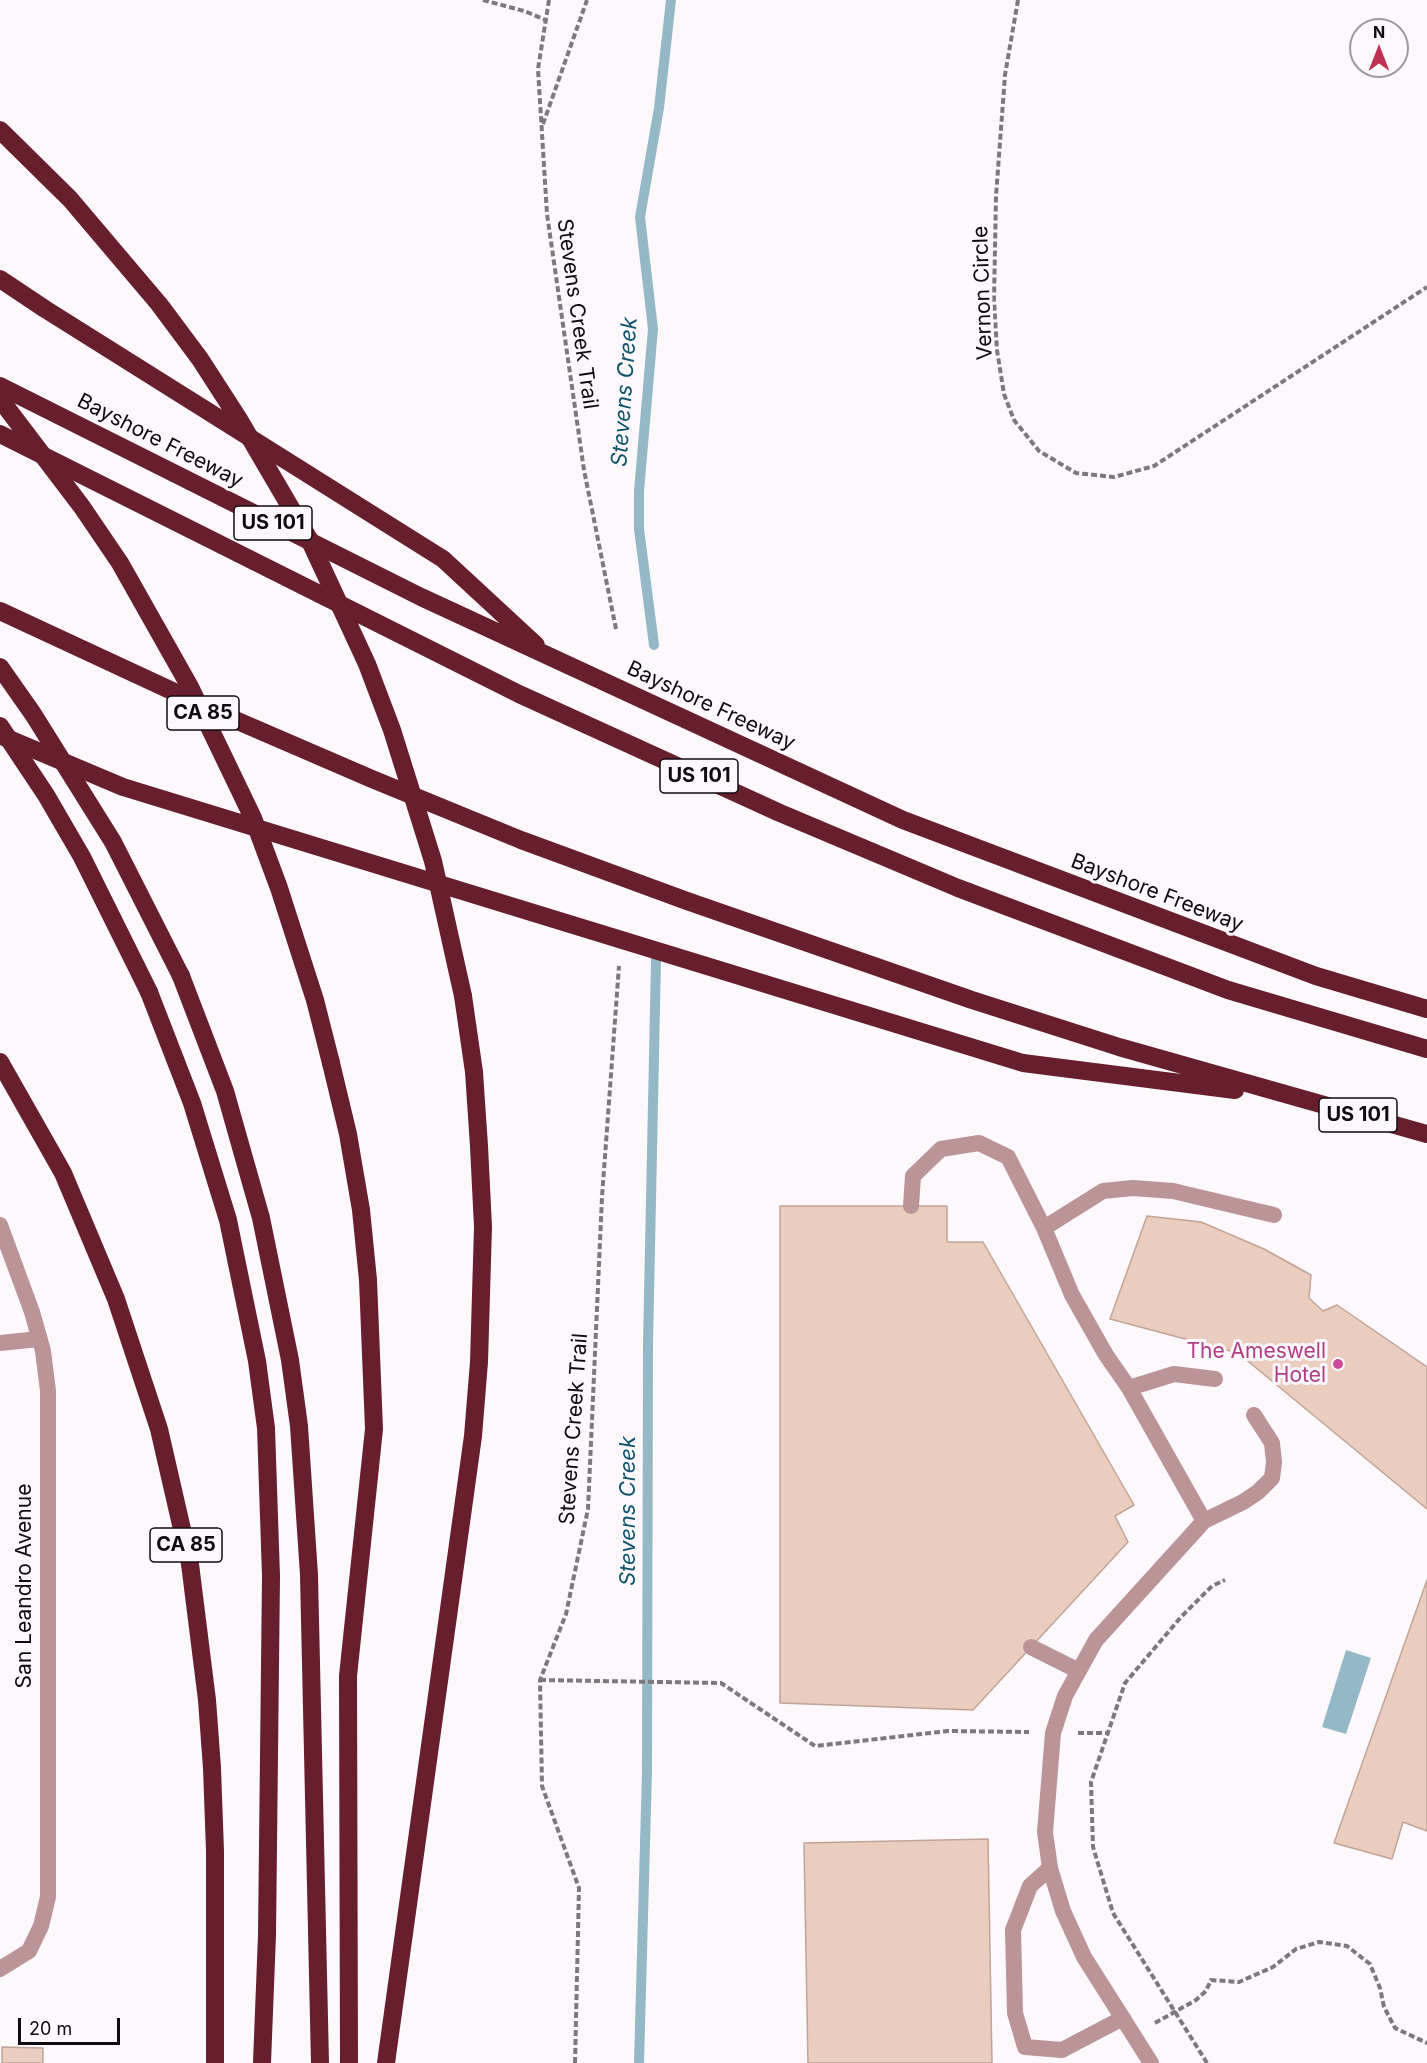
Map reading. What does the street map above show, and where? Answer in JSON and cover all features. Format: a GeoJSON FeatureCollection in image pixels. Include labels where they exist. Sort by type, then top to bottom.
{"type":"FeatureCollection","features":[{"type":"Feature","properties":{"kind":"highway"},"geometry":{"type":"LineString","coordinates":[[0,130],[70,199],[159,304],[200,359],[240,421],[309,539],[368,664],[392,730],[433,861],[463,996],[474,1072],[483,1238],[473,1436],[386,2063]]}},
{"type":"Feature","properties":{"kind":"highway"},"geometry":{"type":"LineString","coordinates":[[0,279],[443,559],[548,656]]}},
{"type":"Feature","properties":{"kind":"highway","name":"Bayshore Freeway"},"geometry":{"type":"LineString","coordinates":[[0,386],[421,597],[903,820],[1316,976],[1427,1009]]}},
{"type":"Feature","properties":{"kind":"highway","name":"CA 85"},"geometry":{"type":"LineString","coordinates":[[0,399],[49,461],[107,544],[156,625],[200,705],[253,818],[298,942],[348,1134],[361,1210],[368,1280],[374,1407],[374,1429],[348,1676],[349,2063]]}},
{"type":"Feature","properties":{"kind":"highway","name":"US 101"},"geometry":{"type":"LineString","coordinates":[[0,434],[519,694],[780,813],[958,888],[1228,990],[1427,1049]]}},
{"type":"Feature","properties":{"kind":"highway","name":"US 101"},"geometry":{"type":"LineString","coordinates":[[0,611],[226,716],[521,840],[687,902],[972,1000],[1289,1097],[1427,1134]]}},
{"type":"Feature","properties":{"kind":"highway"},"geometry":{"type":"LineString","coordinates":[[0,667],[39,723],[113,842],[181,976],[225,1091],[261,1218],[290,1360],[299,1426],[309,1575],[320,2063]]}},
{"type":"Feature","properties":{"kind":"highway"},"geometry":{"type":"LineString","coordinates":[[0,726],[46,795],[82,857],[150,992],[192,1103],[228,1220],[257,1360],[266,1428],[271,1576],[267,1935],[262,2063]]}},
{"type":"Feature","properties":{"kind":"highway"},"geometry":{"type":"LineString","coordinates":[[0,735],[123,787],[1023,1063],[1289,1097]]}},
{"type":"Feature","properties":{"kind":"highway","name":"CA 85"},"geometry":{"type":"LineString","coordinates":[[0,1062],[63,1173],[108,1278],[139,1362],[182,1524],[199,1631],[212,1768],[215,1851],[215,2063]]}},
{"type":"Feature","properties":{"kind":"street"},"geometry":{"type":"LineString","coordinates":[[911,1206],[913,1176],[941,1149],[979,1143],[1008,1157],[1044,1228],[1072,1295],[1106,1355],[1129,1388],[1204,1521]]}},
{"type":"Feature","properties":{"kind":"street"},"geometry":{"type":"LineString","coordinates":[[1044,1228],[1103,1191],[1133,1188],[1173,1191],[1274,1215]]}},
{"type":"Feature","properties":{"kind":"street","name":"San Leandro Avenue"},"geometry":{"type":"LineString","coordinates":[[0,1225],[39,1339],[48,1391],[48,1897],[41,1926],[29,1951],[0,1969]]}},
{"type":"Feature","properties":{"kind":"street"},"geometry":{"type":"LineString","coordinates":[[0,1343],[39,1339]]}},
{"type":"Feature","properties":{"kind":"street"},"geometry":{"type":"LineString","coordinates":[[1129,1388],[1174,1374],[1215,1379]]}},
{"type":"Feature","properties":{"kind":"street"},"geometry":{"type":"LineString","coordinates":[[1151,2063],[1084,1957],[1063,1911],[1050,1868],[1045,1832],[1053,1733],[1065,1696],[1096,1640],[1204,1521],[1243,1502],[1258,1492],[1272,1478],[1274,1462],[1272,1443],[1254,1415]]}},
{"type":"Feature","properties":{"kind":"street"},"geometry":{"type":"LineString","coordinates":[[1031,1647],[1079,1671]]}},
{"type":"Feature","properties":{"kind":"street"},"geometry":{"type":"LineString","coordinates":[[1050,1868],[1030,1886],[1013,1930],[1015,2013],[1025,2047],[1062,2050],[1124,2018]]}},
{"type":"Feature","properties":{"kind":"path"},"geometry":{"type":"LineString","coordinates":[[483,0],[524,10],[546,20]]}},
{"type":"Feature","properties":{"kind":"path","name":"Stevens Creek Trail"},"geometry":{"type":"LineString","coordinates":[[549,0],[538,69],[547,214],[584,470],[616,629]]}},
{"type":"Feature","properties":{"kind":"path"},"geometry":{"type":"LineString","coordinates":[[542,128],[587,0]]}},
{"type":"Feature","properties":{"kind":"path","name":"Vernon Circle"},"geometry":{"type":"LineString","coordinates":[[1017,0],[1005,75],[996,196],[994,300],[997,350],[1004,393],[1014,420],[1039,452],[1076,473],[1114,477],[1154,466],[1427,287]]}},
{"type":"Feature","properties":{"kind":"path","name":"Stevens Creek Trail"},"geometry":{"type":"LineString","coordinates":[[575,2063],[579,1888],[542,1786],[540,1680],[566,1614],[588,1509],[602,1197],[620,966]]}},
{"type":"Feature","properties":{"kind":"path"},"geometry":{"type":"LineString","coordinates":[[1207,2063],[1113,1913],[1093,1847],[1091,1782],[1125,1683],[1181,1617],[1212,1586],[1226,1580]]}},
{"type":"Feature","properties":{"kind":"path"},"geometry":{"type":"LineString","coordinates":[[540,1680],[721,1683],[815,1746],[948,1731],[1030,1732]]}},
{"type":"Feature","properties":{"kind":"path"},"geometry":{"type":"LineString","coordinates":[[1151,2026],[1196,2000],[1206,1991],[1211,1980],[1239,1982],[1273,1967],[1296,1949],[1319,1942],[1347,1946],[1371,1964],[1384,2007],[1395,2028],[1427,2043]]}},
{"type":"Feature","properties":{"kind":"water"},"geometry":{"type":"Polygon","coordinates":[[[1346,1650],[1371,1658],[1346,1734],[1322,1727],[1346,1650]]]}},
{"type":"Feature","properties":{"kind":"building"},"geometry":{"type":"Polygon","coordinates":[[[780,1206],[947,1206],[947,1242],[983,1242],[1134,1505],[1115,1516],[1128,1542],[973,1710],[780,1703],[780,1206]]]}},
{"type":"Feature","properties":{"kind":"building","name":"The Ameswell Hotel"},"geometry":{"type":"Polygon","coordinates":[[[1147,1216],[1201,1222],[1264,1249],[1311,1275],[1309,1298],[1323,1311],[1337,1305],[1427,1367],[1427,1509],[1238,1353],[1110,1319],[1147,1216]]]}},
{"type":"Feature","properties":{"kind":"building"},"geometry":{"type":"Polygon","coordinates":[[[1427,1580],[1427,1831],[1403,1822],[1392,1859],[1334,1843],[1427,1580]]]}},
{"type":"Feature","properties":{"kind":"building"},"geometry":{"type":"Polygon","coordinates":[[[988,1839],[992,2063],[808,2063],[804,1843],[988,1839]]]}},
{"type":"Feature","properties":{"kind":"building"},"geometry":{"type":"Polygon","coordinates":[[[2,2047],[43,2048],[43,2063],[2,2063],[2,2047]]]}},
{"type":"Feature","properties":{"kind":"waterway","name":"Stevens Creek"},"geometry":{"type":"LineString","coordinates":[[654,645],[639,529],[639,491],[653,329],[640,217],[659,108],[671,0]]}},
{"type":"Feature","properties":{"kind":"waterway","name":"Stevens Creek"},"geometry":{"type":"LineString","coordinates":[[639,2063],[647,1771],[648,1344],[656,959]]}},
{"type":"Feature","properties":{"kind":"place","name":"The Ameswell Hotel"},"geometry":{"type":"Point","coordinates":[1338,1364]}}]}
